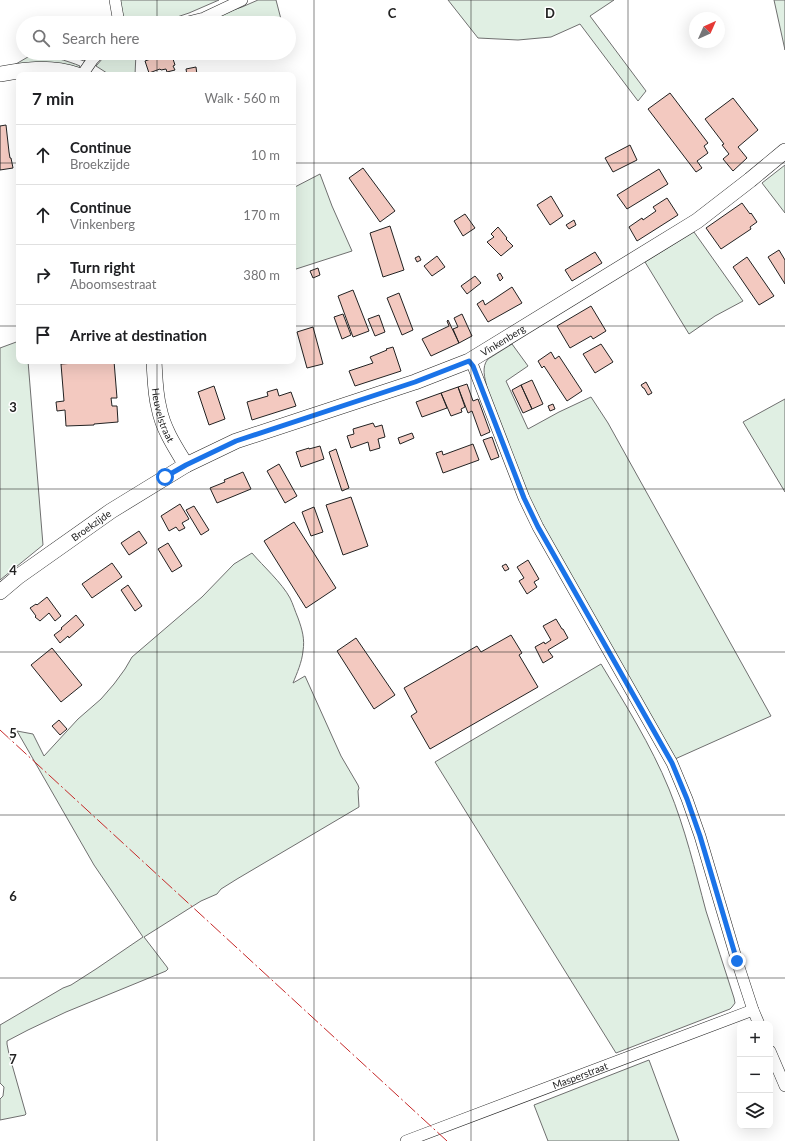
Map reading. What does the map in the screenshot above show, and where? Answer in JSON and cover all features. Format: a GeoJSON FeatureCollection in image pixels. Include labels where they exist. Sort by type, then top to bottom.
{"type":"FeatureCollection","features":[{"type":"Feature","properties":{"kind":"street"},"geometry":{"type":"LineString","coordinates":[[115,0],[118,16]]}},
{"type":"Feature","properties":{"kind":"street"},"geometry":{"type":"LineString","coordinates":[[208,16],[242,0]]}},
{"type":"Feature","properties":{"kind":"street"},"geometry":{"type":"LineString","coordinates":[[84,72],[92,60]]}},
{"type":"Feature","properties":{"kind":"street"},"geometry":{"type":"LineString","coordinates":[[0,74],[20,70],[44,68],[68,72]]}},
{"type":"Feature","properties":{"kind":"street","name":"Vinkenberg"},"geometry":{"type":"LineString","coordinates":[[186,465],[236,441],[415,382],[469,361],[697,221],[785,151]]}},
{"type":"Feature","properties":{"kind":"street"},"geometry":{"type":"LineString","coordinates":[[469,361],[473,366],[528,506],[542,534],[672,763],[700,836],[753,1010],[758,1021]]}},
{"type":"Feature","properties":{"kind":"street","name":"Heuvelstraat"},"geometry":{"type":"LineString","coordinates":[[154,364],[156,394],[159,408],[165,427],[186,465]]}},
{"type":"Feature","properties":{"kind":"street","name":"Broekzijde"},"geometry":{"type":"LineString","coordinates":[[0,592],[19,576],[111,511],[186,465]]}},
{"type":"Feature","properties":{"kind":"street","name":"Masperstraat"},"geometry":{"type":"LineString","coordinates":[[406,1141],[753,1010]]}},
{"type":"Feature","properties":{"kind":"street"},"geometry":{"type":"LineString","coordinates":[[773,1057],[785,1086]]}},
{"type":"Feature","properties":{"kind":"green space"},"geometry":{"type":"Polygon","coordinates":[[[119,0],[219,0],[180,16],[122,16],[119,0]]]}},
{"type":"Feature","properties":{"kind":"green space"},"geometry":{"type":"Polygon","coordinates":[[[258,0],[276,0],[280,16],[222,16],[221,14],[258,0]]]}},
{"type":"Feature","properties":{"kind":"green space"},"geometry":{"type":"Polygon","coordinates":[[[448,0],[614,0],[590,16],[646,91],[638,101],[580,24],[551,37],[518,40],[478,38],[448,0]]]}},
{"type":"Feature","properties":{"kind":"green space"},"geometry":{"type":"Polygon","coordinates":[[[774,0],[785,0],[785,50],[774,0]]]}},
{"type":"Feature","properties":{"kind":"green space"},"geometry":{"type":"Polygon","coordinates":[[[23,60],[64,60],[80,66],[78,69],[9,68],[23,60]]]}},
{"type":"Feature","properties":{"kind":"green space"},"geometry":{"type":"Polygon","coordinates":[[[101,60],[136,60],[135,72],[105,72],[96,66],[101,60]]]}},
{"type":"Feature","properties":{"kind":"green space"},"geometry":{"type":"Polygon","coordinates":[[[785,165],[785,213],[762,183],[785,165]]]}},
{"type":"Feature","properties":{"kind":"green space"},"geometry":{"type":"Polygon","coordinates":[[[320,174],[352,251],[296,269],[296,186],[320,174]]]}},
{"type":"Feature","properties":{"kind":"green space"},"geometry":{"type":"Polygon","coordinates":[[[694,232],[743,301],[715,316],[689,334],[645,262],[694,232]]]}},
{"type":"Feature","properties":{"kind":"green space"},"geometry":{"type":"Polygon","coordinates":[[[16,342],[16,364],[28,364],[43,545],[0,580],[0,348],[16,342]]]}},
{"type":"Feature","properties":{"kind":"green space"},"geometry":{"type":"Polygon","coordinates":[[[512,344],[528,366],[506,381],[528,429],[591,397],[608,423],[771,716],[675,759],[550,539],[522,484],[487,388],[484,373],[488,359],[512,344]]]}},
{"type":"Feature","properties":{"kind":"green space"},"geometry":{"type":"Polygon","coordinates":[[[785,399],[785,492],[743,422],[785,399]]]}},
{"type":"Feature","properties":{"kind":"green space"},"geometry":{"type":"Polygon","coordinates":[[[252,553],[282,586],[290,598],[301,626],[304,642],[302,659],[293,683],[305,676],[341,756],[358,785],[359,807],[237,879],[221,889],[217,894],[201,901],[144,937],[167,967],[168,969],[166,971],[66,1012],[7,1041],[9,1054],[26,1114],[0,1120],[0,1099],[3,1096],[4,1087],[0,1083],[0,1025],[63,988],[71,985],[143,937],[94,865],[17,731],[33,734],[44,756],[78,719],[101,699],[114,684],[132,657],[202,597],[234,564],[252,553]]]}},
{"type":"Feature","properties":{"kind":"green space"},"geometry":{"type":"Polygon","coordinates":[[[601,664],[646,741],[675,804],[694,865],[706,911],[735,1003],[730,1009],[616,1053],[435,762],[601,664]]]}},
{"type":"Feature","properties":{"kind":"green space"},"geometry":{"type":"Polygon","coordinates":[[[649,1060],[679,1141],[548,1141],[534,1105],[649,1060]]]}},
{"type":"Feature","properties":{"kind":"building"},"geometry":{"type":"Polygon","coordinates":[[[173,60],[175,65],[173,66],[175,70],[167,72],[166,69],[160,69],[149,72],[145,61],[173,60]]]}},
{"type":"Feature","properties":{"kind":"building"},"geometry":{"type":"Polygon","coordinates":[[[196,67],[197,72],[186,72],[186,69],[196,67]]]}},
{"type":"Feature","properties":{"kind":"building"},"geometry":{"type":"Polygon","coordinates":[[[670,93],[708,143],[704,146],[708,153],[697,161],[702,168],[696,172],[648,109],[670,93]]]}},
{"type":"Feature","properties":{"kind":"building"},"geometry":{"type":"Polygon","coordinates":[[[733,98],[758,130],[738,147],[747,158],[733,171],[723,159],[729,154],[722,145],[724,144],[705,119],[733,98]]]}},
{"type":"Feature","properties":{"kind":"building"},"geometry":{"type":"Polygon","coordinates":[[[6,125],[9,152],[13,168],[0,170],[0,126],[6,125]]]}},
{"type":"Feature","properties":{"kind":"building"},"geometry":{"type":"Polygon","coordinates":[[[630,145],[637,160],[613,172],[605,158],[630,145]]]}},
{"type":"Feature","properties":{"kind":"building"},"geometry":{"type":"Polygon","coordinates":[[[363,168],[395,211],[380,222],[349,178],[363,168]]]}},
{"type":"Feature","properties":{"kind":"building"},"geometry":{"type":"Polygon","coordinates":[[[659,169],[668,184],[627,209],[617,195],[659,169]]]}},
{"type":"Feature","properties":{"kind":"building"},"geometry":{"type":"Polygon","coordinates":[[[551,196],[563,216],[550,225],[537,205],[551,196]]]}},
{"type":"Feature","properties":{"kind":"building"},"geometry":{"type":"Polygon","coordinates":[[[667,198],[678,215],[637,241],[629,227],[656,211],[653,207],[667,198]]]}},
{"type":"Feature","properties":{"kind":"building"},"geometry":{"type":"Polygon","coordinates":[[[742,203],[757,222],[750,227],[751,229],[721,249],[706,228],[742,203]]]}},
{"type":"Feature","properties":{"kind":"building"},"geometry":{"type":"Polygon","coordinates":[[[465,214],[475,228],[463,236],[454,221],[465,214]]]}},
{"type":"Feature","properties":{"kind":"building"},"geometry":{"type":"Polygon","coordinates":[[[574,220],[576,225],[569,229],[566,225],[574,220]]]}},
{"type":"Feature","properties":{"kind":"building"},"geometry":{"type":"Polygon","coordinates":[[[390,226],[404,270],[383,277],[370,233],[390,226]]]}},
{"type":"Feature","properties":{"kind":"building"},"geometry":{"type":"Polygon","coordinates":[[[498,227],[513,246],[501,256],[487,242],[494,237],[491,234],[498,227]]]}},
{"type":"Feature","properties":{"kind":"building"},"geometry":{"type":"Polygon","coordinates":[[[779,250],[785,260],[785,284],[768,257],[779,250]]]}},
{"type":"Feature","properties":{"kind":"building"},"geometry":{"type":"Polygon","coordinates":[[[595,252],[602,263],[572,281],[565,270],[595,252]]]}},
{"type":"Feature","properties":{"kind":"building"},"geometry":{"type":"Polygon","coordinates":[[[419,256],[421,260],[417,262],[415,258],[419,256]]]}},
{"type":"Feature","properties":{"kind":"building"},"geometry":{"type":"Polygon","coordinates":[[[437,256],[445,267],[432,276],[424,266],[437,256]]]}},
{"type":"Feature","properties":{"kind":"building"},"geometry":{"type":"Polygon","coordinates":[[[747,257],[774,296],[759,305],[733,267],[747,257]]]}},
{"type":"Feature","properties":{"kind":"building"},"geometry":{"type":"Polygon","coordinates":[[[318,268],[320,275],[313,278],[310,271],[318,268]]]}},
{"type":"Feature","properties":{"kind":"building"},"geometry":{"type":"Polygon","coordinates":[[[500,273],[503,278],[500,281],[497,275],[500,273]]]}},
{"type":"Feature","properties":{"kind":"building"},"geometry":{"type":"Polygon","coordinates":[[[475,276],[481,283],[467,294],[461,286],[475,276]]]}},
{"type":"Feature","properties":{"kind":"building"},"geometry":{"type":"Polygon","coordinates":[[[512,287],[522,303],[488,322],[477,304],[483,300],[485,305],[512,287]]]}},
{"type":"Feature","properties":{"kind":"building"},"geometry":{"type":"Polygon","coordinates":[[[353,290],[369,331],[353,337],[338,296],[353,290]]]}},
{"type":"Feature","properties":{"kind":"building"},"geometry":{"type":"Polygon","coordinates":[[[399,293],[413,330],[402,335],[387,298],[399,293]]]}},
{"type":"Feature","properties":{"kind":"building"},"geometry":{"type":"Polygon","coordinates":[[[591,306],[606,331],[593,339],[591,336],[570,348],[557,326],[591,306]]]}},
{"type":"Feature","properties":{"kind":"building"},"geometry":{"type":"Polygon","coordinates":[[[343,314],[351,335],[342,339],[334,317],[343,314]]]}},
{"type":"Feature","properties":{"kind":"building"},"geometry":{"type":"Polygon","coordinates":[[[462,314],[472,336],[459,343],[453,329],[458,327],[454,318],[462,314]]]}},
{"type":"Feature","properties":{"kind":"building"},"geometry":{"type":"Polygon","coordinates":[[[379,315],[385,332],[375,336],[368,319],[379,315]]]}},
{"type":"Feature","properties":{"kind":"building"},"geometry":{"type":"Polygon","coordinates":[[[448,320],[459,343],[431,356],[422,339],[449,326],[448,320]]]}},
{"type":"Feature","properties":{"kind":"building"},"geometry":{"type":"Polygon","coordinates":[[[313,327],[323,364],[307,368],[297,332],[313,327]]]}},
{"type":"Feature","properties":{"kind":"building"},"geometry":{"type":"Polygon","coordinates":[[[601,344],[613,362],[595,373],[583,354],[601,344]]]}},
{"type":"Feature","properties":{"kind":"building"},"geometry":{"type":"Polygon","coordinates":[[[393,347],[401,371],[355,386],[349,371],[373,363],[370,357],[393,347]]]}},
{"type":"Feature","properties":{"kind":"building"},"geometry":{"type":"Polygon","coordinates":[[[551,352],[555,359],[559,356],[582,391],[567,401],[544,366],[542,368],[538,361],[551,352]]]}},
{"type":"Feature","properties":{"kind":"building"},"geometry":{"type":"Polygon","coordinates":[[[61,364],[114,364],[117,398],[111,398],[112,406],[117,406],[118,422],[66,426],[65,410],[57,411],[56,402],[64,401],[61,364]]]}},
{"type":"Feature","properties":{"kind":"building"},"geometry":{"type":"Polygon","coordinates":[[[532,380],[543,404],[532,409],[521,385],[532,380]]]}},
{"type":"Feature","properties":{"kind":"building"},"geometry":{"type":"Polygon","coordinates":[[[646,382],[652,393],[648,395],[641,385],[646,382]]]}},
{"type":"Feature","properties":{"kind":"building"},"geometry":{"type":"Polygon","coordinates":[[[467,384],[473,401],[478,399],[490,432],[481,436],[472,411],[468,413],[458,387],[467,384]]]}},
{"type":"Feature","properties":{"kind":"building"},"geometry":{"type":"Polygon","coordinates":[[[521,385],[532,409],[523,413],[512,390],[521,385]]]}},
{"type":"Feature","properties":{"kind":"building"},"geometry":{"type":"Polygon","coordinates":[[[214,386],[225,419],[209,425],[198,392],[214,386]]]}},
{"type":"Feature","properties":{"kind":"building"},"geometry":{"type":"Polygon","coordinates":[[[458,387],[465,407],[461,409],[462,412],[451,416],[441,393],[458,387]]]}},
{"type":"Feature","properties":{"kind":"building"},"geometry":{"type":"Polygon","coordinates":[[[277,389],[279,396],[291,392],[296,406],[252,420],[247,402],[268,396],[267,392],[277,389]]]}},
{"type":"Feature","properties":{"kind":"building"},"geometry":{"type":"Polygon","coordinates":[[[441,393],[447,408],[422,417],[416,402],[441,393]]]}},
{"type":"Feature","properties":{"kind":"building"},"geometry":{"type":"Polygon","coordinates":[[[553,404],[555,409],[550,411],[548,406],[553,404]]]}},
{"type":"Feature","properties":{"kind":"building"},"geometry":{"type":"Polygon","coordinates":[[[373,423],[375,427],[382,425],[385,437],[378,439],[380,448],[370,451],[368,442],[351,448],[347,436],[354,434],[353,429],[373,423]]]}},
{"type":"Feature","properties":{"kind":"building"},"geometry":{"type":"Polygon","coordinates":[[[412,433],[414,438],[400,444],[398,438],[412,433]]]}},
{"type":"Feature","properties":{"kind":"building"},"geometry":{"type":"Polygon","coordinates":[[[492,437],[499,457],[491,460],[483,440],[492,437]]]}},
{"type":"Feature","properties":{"kind":"building"},"geometry":{"type":"Polygon","coordinates":[[[473,444],[479,460],[443,473],[436,453],[442,451],[443,455],[473,444]]]}},
{"type":"Feature","properties":{"kind":"building"},"geometry":{"type":"Polygon","coordinates":[[[320,446],[324,459],[301,467],[296,452],[320,446]]]}},
{"type":"Feature","properties":{"kind":"building"},"geometry":{"type":"Polygon","coordinates":[[[336,449],[349,488],[342,491],[329,452],[336,449]]]}},
{"type":"Feature","properties":{"kind":"building"},"geometry":{"type":"Polygon","coordinates":[[[279,464],[297,496],[285,503],[267,471],[279,464]]]}},
{"type":"Feature","properties":{"kind":"building"},"geometry":{"type":"Polygon","coordinates":[[[243,472],[251,489],[217,503],[210,488],[243,472]]]}},
{"type":"Feature","properties":{"kind":"building"},"geometry":{"type":"Polygon","coordinates":[[[351,497],[368,546],[343,555],[326,505],[351,497]]]}},
{"type":"Feature","properties":{"kind":"building"},"geometry":{"type":"Polygon","coordinates":[[[180,504],[189,519],[182,523],[185,528],[179,531],[176,527],[169,531],[161,516],[180,504]]]}},
{"type":"Feature","properties":{"kind":"building"},"geometry":{"type":"Polygon","coordinates":[[[194,506],[209,530],[201,535],[186,510],[194,506]]]}},
{"type":"Feature","properties":{"kind":"building"},"geometry":{"type":"Polygon","coordinates":[[[314,507],[323,532],[311,536],[302,512],[314,507]]]}},
{"type":"Feature","properties":{"kind":"building"},"geometry":{"type":"Polygon","coordinates":[[[294,522],[336,588],[306,608],[264,541],[294,522]]]}},
{"type":"Feature","properties":{"kind":"building"},"geometry":{"type":"Polygon","coordinates":[[[139,531],[147,543],[129,555],[121,543],[139,531]]]}},
{"type":"Feature","properties":{"kind":"building"},"geometry":{"type":"Polygon","coordinates":[[[168,543],[182,566],[172,572],[158,549],[168,543]]]}},
{"type":"Feature","properties":{"kind":"building"},"geometry":{"type":"Polygon","coordinates":[[[528,560],[539,579],[534,582],[537,587],[527,594],[519,581],[524,578],[517,567],[528,560]]]}},
{"type":"Feature","properties":{"kind":"building"},"geometry":{"type":"Polygon","coordinates":[[[112,563],[122,577],[92,598],[82,584],[112,563]]]}},
{"type":"Feature","properties":{"kind":"building"},"geometry":{"type":"Polygon","coordinates":[[[506,564],[509,569],[505,571],[502,566],[506,564]]]}},
{"type":"Feature","properties":{"kind":"building"},"geometry":{"type":"Polygon","coordinates":[[[128,585],[142,606],[135,611],[121,590],[128,585]]]}},
{"type":"Feature","properties":{"kind":"building"},"geometry":{"type":"Polygon","coordinates":[[[47,597],[61,616],[55,621],[49,613],[40,621],[35,617],[36,616],[30,608],[36,604],[37,605],[47,597]]]}},
{"type":"Feature","properties":{"kind":"building"},"geometry":{"type":"Polygon","coordinates":[[[76,615],[84,625],[69,638],[68,636],[60,643],[54,635],[76,615]]]}},
{"type":"Feature","properties":{"kind":"building"},"geometry":{"type":"Polygon","coordinates":[[[556,619],[568,638],[548,650],[553,657],[543,663],[535,647],[544,642],[545,644],[551,640],[543,626],[556,619]]]}},
{"type":"Feature","properties":{"kind":"building"},"geometry":{"type":"Polygon","coordinates":[[[511,635],[522,653],[519,655],[538,687],[430,749],[411,716],[417,712],[404,688],[477,646],[481,652],[511,635]]]}},
{"type":"Feature","properties":{"kind":"building"},"geometry":{"type":"Polygon","coordinates":[[[356,638],[395,695],[374,709],[337,651],[356,638]]]}},
{"type":"Feature","properties":{"kind":"building"},"geometry":{"type":"Polygon","coordinates":[[[52,648],[82,685],[61,702],[31,665],[52,648]]]}},
{"type":"Feature","properties":{"kind":"building"},"geometry":{"type":"Polygon","coordinates":[[[59,720],[67,729],[60,735],[52,726],[59,720]]]}},
{"type":"Feature","properties":{"kind":"power"},"geometry":{"type":"LineString","coordinates":[[0,730],[447,1141]]}},
{"type":"Feature","properties":{"kind":"route"},"geometry":{"type":"LineString","coordinates":[[165,477],[186,465],[236,441],[415,382],[469,361],[473,366],[524,498],[538,527],[672,763],[700,836],[737,961]]}}]}
